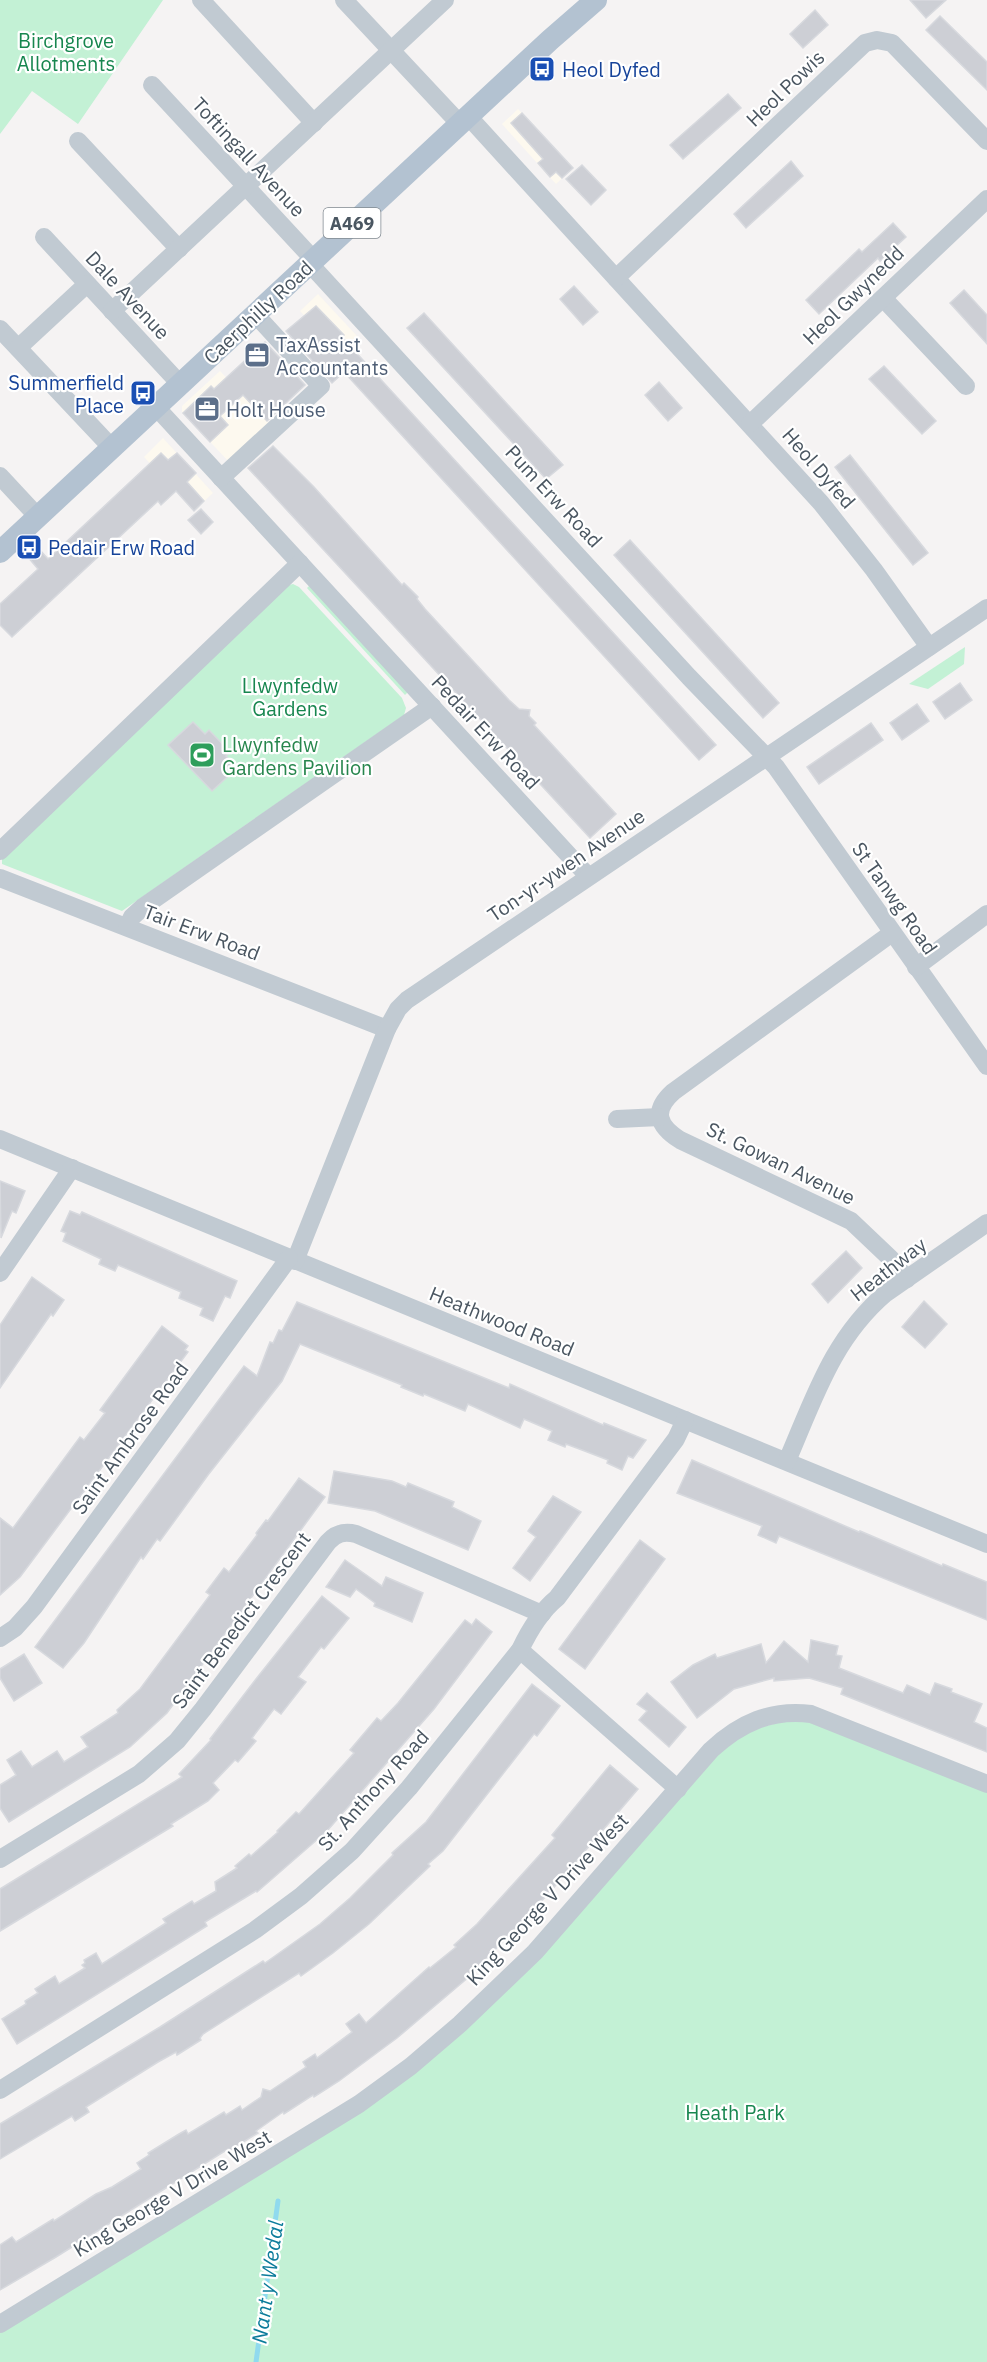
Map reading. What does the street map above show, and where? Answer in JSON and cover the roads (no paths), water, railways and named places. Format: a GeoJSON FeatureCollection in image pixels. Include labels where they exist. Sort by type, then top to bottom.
{"type":"FeatureCollection","features":[{"type":"Feature","properties":{"kind":"main road","name":"Caerphilly Road"},"geometry":{"type":"LineString","coordinates":[[0,552],[311,261],[596,0]]}},
{"type":"Feature","properties":{"kind":"street"},"geometry":{"type":"LineString","coordinates":[[201,0],[314,123]]}},
{"type":"Feature","properties":{"kind":"street","name":"Heol Dyfed"},"geometry":{"type":"LineString","coordinates":[[344,0],[391,50],[464,120],[616,278],[750,424],[856,546],[929,647]]}},
{"type":"Feature","properties":{"kind":"street"},"geometry":{"type":"LineString","coordinates":[[112,311],[445,0]]}},
{"type":"Feature","properties":{"kind":"street","name":"Heol Powis"},"geometry":{"type":"LineString","coordinates":[[616,278],[865,43],[877,40],[892,43],[987,141]]}},
{"type":"Feature","properties":{"kind":"street","name":"Toftingall Avenue"},"geometry":{"type":"LineString","coordinates":[[152,85],[246,186],[311,261]]}},
{"type":"Feature","properties":{"kind":"street"},"geometry":{"type":"LineString","coordinates":[[78,141],[179,249]]}},
{"type":"Feature","properties":{"kind":"street","name":"Heol Gwynedd"},"geometry":{"type":"LineString","coordinates":[[750,424],[987,199]]}},
{"type":"Feature","properties":{"kind":"street","name":"Dale Avenue"},"geometry":{"type":"LineString","coordinates":[[44,237],[180,384]]}},
{"type":"Feature","properties":{"kind":"street","name":"Pum Erw Road"},"geometry":{"type":"LineString","coordinates":[[311,261],[766,758]]}},
{"type":"Feature","properties":{"kind":"street"},"geometry":{"type":"LineString","coordinates":[[18,348],[87,284]]}},
{"type":"Feature","properties":{"kind":"street"},"geometry":{"type":"LineString","coordinates":[[883,298],[966,386]]}},
{"type":"Feature","properties":{"kind":"street"},"geometry":{"type":"LineString","coordinates":[[221,478],[321,386],[255,314]]}},
{"type":"Feature","properties":{"kind":"street"},"geometry":{"type":"LineString","coordinates":[[0,329],[112,448]]}},
{"type":"Feature","properties":{"kind":"street","name":"Pedair Erw Road"},"geometry":{"type":"LineString","coordinates":[[156,407],[588,876]]}},
{"type":"Feature","properties":{"kind":"street"},"geometry":{"type":"LineString","coordinates":[[0,476],[38,517]]}},
{"type":"Feature","properties":{"kind":"street"},"geometry":{"type":"LineString","coordinates":[[0,851],[300,564]]}},
{"type":"Feature","properties":{"kind":"street","name":"Ton-yr-ywen Avenue"},"geometry":{"type":"LineString","coordinates":[[292,1259],[387,1029],[398,1009],[414,994],[987,609]]}},
{"type":"Feature","properties":{"kind":"street"},"geometry":{"type":"LineString","coordinates":[[127,927],[132,917],[143,907],[432,706]]}},
{"type":"Feature","properties":{"kind":"street","name":"St Tanwg Road"},"geometry":{"type":"LineString","coordinates":[[766,758],[776,767],[987,1066]]}},
{"type":"Feature","properties":{"kind":"street","name":"Tair Erw Road"},"geometry":{"type":"LineString","coordinates":[[0,879],[387,1029]]}},
{"type":"Feature","properties":{"kind":"street"},"geometry":{"type":"LineString","coordinates":[[916,967],[987,914]]}},
{"type":"Feature","properties":{"kind":"street"},"geometry":{"type":"LineString","coordinates":[[617,1119],[660,1117],[660,1108],[673,1092],[891,933]]}},
{"type":"Feature","properties":{"kind":"street","name":"St. Gowan Avenue"},"geometry":{"type":"LineString","coordinates":[[660,1117],[670,1133],[681,1140],[851,1221],[890,1258],[907,1279]]}},
{"type":"Feature","properties":{"kind":"street","name":"Heathwood Road"},"geometry":{"type":"LineString","coordinates":[[0,1139],[987,1544]]}},
{"type":"Feature","properties":{"kind":"street"},"geometry":{"type":"LineString","coordinates":[[0,1273],[72,1168]]}},
{"type":"Feature","properties":{"kind":"street","name":"Heathway"},"geometry":{"type":"LineString","coordinates":[[787,1461],[814,1393],[833,1357],[871,1306],[987,1223]]}},
{"type":"Feature","properties":{"kind":"street","name":"Saint Ambrose Road"},"geometry":{"type":"LineString","coordinates":[[0,1638],[15,1628],[34,1607],[292,1259]]}},
{"type":"Feature","properties":{"kind":"street","name":"St. Anthony Road"},"geometry":{"type":"LineString","coordinates":[[0,2090],[246,1936],[301,1896],[352,1851],[402,1796],[520,1650],[527,1635],[542,1614],[669,1448],[685,1420]]}},
{"type":"Feature","properties":{"kind":"street","name":"Saint Benedict Crescent"},"geometry":{"type":"LineString","coordinates":[[0,1859],[139,1774],[177,1741],[328,1542],[338,1534],[347,1532],[356,1534],[542,1614]]}},
{"type":"Feature","properties":{"kind":"street"},"geometry":{"type":"LineString","coordinates":[[520,1650],[678,1789]]}},
{"type":"Feature","properties":{"kind":"street","name":"King George V Drive West"},"geometry":{"type":"LineString","coordinates":[[0,2324],[359,2104],[411,2066],[493,1994],[536,1952],[711,1750],[741,1726],[774,1714],[795,1712],[827,1719],[987,1784]]}},
{"type":"Feature","properties":{"kind":"waterway","name":"Nant y Wedal"},"geometry":{"type":"LineString","coordinates":[[256,2362],[278,2201]]}},
{"type":"Feature","properties":{"kind":"place","name":"Heol Dyfed"},"geometry":{"type":"Point","coordinates":[542,69]}},
{"type":"Feature","properties":{"kind":"place","name":"TaxAssist Accountants"},"geometry":{"type":"Point","coordinates":[257,355]}},
{"type":"Feature","properties":{"kind":"place","name":"Summerfield Place"},"geometry":{"type":"Point","coordinates":[143,393]}},
{"type":"Feature","properties":{"kind":"place","name":"Holt House"},"geometry":{"type":"Point","coordinates":[207,409]}},
{"type":"Feature","properties":{"kind":"place","name":"Pedair Erw Road"},"geometry":{"type":"Point","coordinates":[29,547]}},
{"type":"Feature","properties":{"kind":"place","name":"Llwynfedw Gardens Pavilion"},"geometry":{"type":"Point","coordinates":[202,755]}},
{"type":"Feature","properties":{"kind":"park label","name":"Birchgrove Allotments"},"geometry":{"type":"Point","coordinates":[66,52]}},
{"type":"Feature","properties":{"kind":"park label","name":"Llwynfedw Gardens"},"geometry":{"type":"Point","coordinates":[290,696]}},
{"type":"Feature","properties":{"kind":"park label","name":"Heath Park"},"geometry":{"type":"Point","coordinates":[735,2112]}}]}
